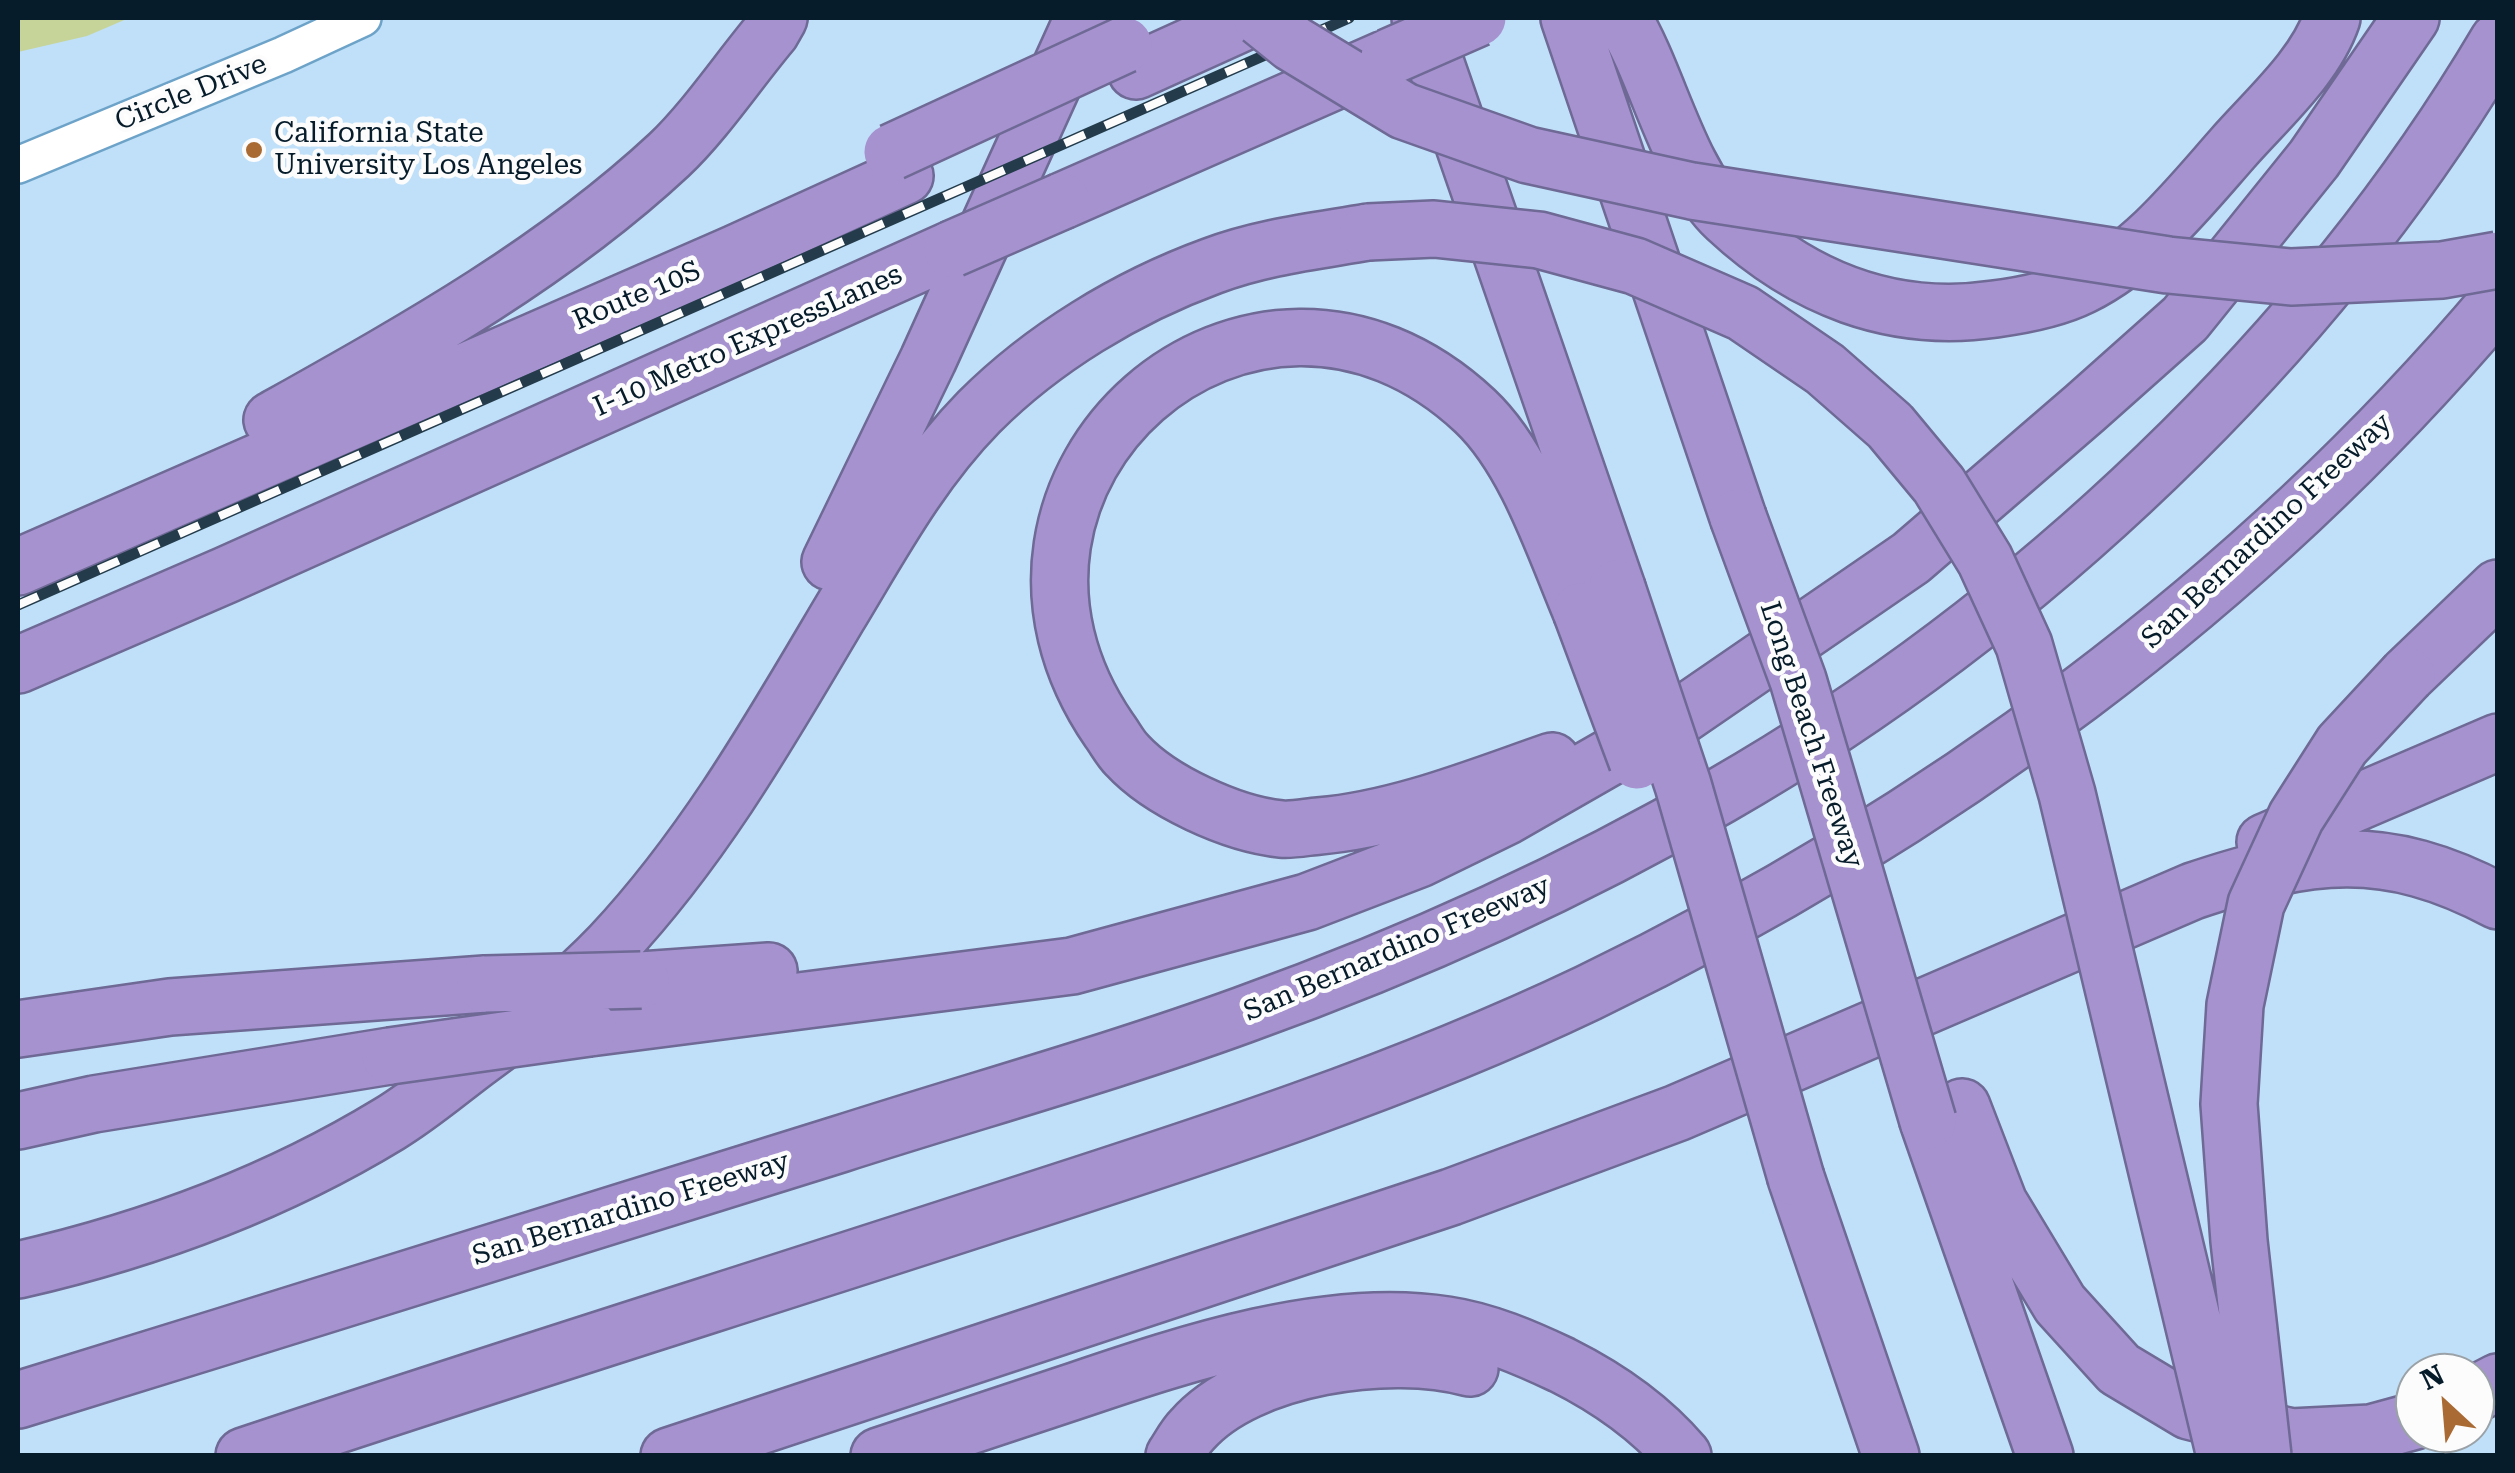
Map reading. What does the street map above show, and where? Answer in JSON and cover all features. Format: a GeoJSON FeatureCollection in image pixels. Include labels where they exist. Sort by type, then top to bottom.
{"type":"FeatureCollection","features":[{"type":"Feature","properties":{"kind":"highway"},"geometry":{"type":"LineString","coordinates":[[272,420],[428,332],[565,241],[671,153],[779,18]]}},
{"type":"Feature","properties":{"kind":"highway"},"geometry":{"type":"LineString","coordinates":[[626,963],[667,870],[710,800],[928,360],[1083,18]]}},
{"type":"Feature","properties":{"kind":"highway"},"geometry":{"type":"LineString","coordinates":[[18,538],[272,420],[898,164],[1188,18]]}},
{"type":"Feature","properties":{"kind":"highway"},"geometry":{"type":"LineString","coordinates":[[1257,18],[1404,111],[1528,155],[1692,191],[2168,264],[2291,277],[2442,270],[2498,260]]}},
{"type":"Feature","properties":{"kind":"highway","name":"Route 10S"},"geometry":{"type":"LineString","coordinates":[[18,566],[734,254],[898,164],[1257,18]]}},
{"type":"Feature","properties":{"kind":"highway","name":"I-10 Metro ExpressLanes"},"geometry":{"type":"LineString","coordinates":[[18,665],[1062,201],[1404,37],[1478,18]]}},
{"type":"Feature","properties":{"kind":"highway","name":"Long Beach Freeway"},"geometry":{"type":"LineString","coordinates":[[1569,18],[1945,1114],[2045,1456]]}},
{"type":"Feature","properties":{"kind":"highway"},"geometry":{"type":"LineString","coordinates":[[1623,18],[1690,166],[1723,214],[1772,256],[1834,290],[1902,311],[1966,314],[2028,305],[2083,285],[2156,235],[2300,72],[2327,33],[2332,18]]}},
{"type":"Feature","properties":{"kind":"highway"},"geometry":{"type":"LineString","coordinates":[[18,1121],[94,1104],[390,1056],[1072,966],[1307,902],[1419,860],[1507,816],[1678,718],[1911,558],[2186,319],[2314,159],[2411,18]]}},
{"type":"Feature","properties":{"kind":"highway"},"geometry":{"type":"LineString","coordinates":[[1404,37],[1599,599],[1684,785],[1796,1178],[1891,1456]]}},
{"type":"Feature","properties":{"kind":"highway","name":"San Bernardino Freeway"},"geometry":{"type":"LineString","coordinates":[[18,1400],[1242,1016],[1494,912],[1720,796],[1880,693],[1961,633],[2036,574],[2180,445],[2296,320],[2359,242],[2498,41]]}},
{"type":"Feature","properties":{"kind":"highway"},"geometry":{"type":"LineString","coordinates":[[18,1270],[83,1255],[196,1219],[292,1178],[392,1122],[537,1015],[626,963],[689,851],[752,760],[895,517],[980,412],[1039,361],[1151,292],[1212,265],[1279,247],[1368,232],[1434,229],[1538,240],[1635,266],[1742,313],[1825,369],[1890,426],[1939,485],[1985,560],[2024,645],[2072,813],[2225,1456]]}},
{"type":"Feature","properties":{"kind":"highway","name":"San Bernardino Freeway"},"geometry":{"type":"LineString","coordinates":[[249,1454],[1256,1128],[1416,1068],[1584,995],[1675,949],[1774,895],[1906,813],[2064,705],[2155,637],[2336,475],[2498,301]]}},
{"type":"Feature","properties":{"kind":"highway"},"geometry":{"type":"LineString","coordinates":[[1599,599],[1478,413],[1429,374],[1386,353],[1336,338],[1288,338],[1231,348],[1176,373],[1124,414],[1087,466],[1067,523],[1058,580],[1066,641],[1088,699],[1127,756],[1178,794],[1232,816],[1282,830],[1332,825],[1434,802],[1678,718]]}},
{"type":"Feature","properties":{"kind":"highway"},"geometry":{"type":"LineString","coordinates":[[2263,1456],[2255,1407],[2229,1104],[2235,1004],[2256,904],[2296,817],[2342,744],[2498,588]]}},
{"type":"Feature","properties":{"kind":"highway"},"geometry":{"type":"LineString","coordinates":[[1988,978],[2181,879],[2498,742]]}},
{"type":"Feature","properties":{"kind":"highway"},"geometry":{"type":"LineString","coordinates":[[669,1456],[1451,1197],[1676,1112],[2193,891],[2258,870],[2325,857],[2402,864],[2455,878],[2498,901]]}},
{"type":"Feature","properties":{"kind":"highway"},"geometry":{"type":"LineString","coordinates":[[18,1029],[170,1007],[484,984],[626,963],[1062,950],[1205,931]]}},
{"type":"Feature","properties":{"kind":"highway"},"geometry":{"type":"LineString","coordinates":[[1945,1114],[2060,1304],[2119,1370],[2189,1411],[2291,1437],[2370,1433],[2395,1427]]}},
{"type":"Feature","properties":{"kind":"highway"},"geometry":{"type":"LineString","coordinates":[[880,1456],[1141,1368],[1267,1334],[1376,1321],[1448,1325],[1521,1346],[1604,1386],[1666,1436],[1682,1456]]}},
{"type":"Feature","properties":{"kind":"highway"},"geometry":{"type":"LineString","coordinates":[[1174,1456],[1193,1428],[1227,1402],[1292,1374],[1355,1360],[1458,1364],[1510,1379],[1556,1396],[1648,1456]]}},
{"type":"Feature","properties":{"kind":"street","name":"Circle Drive"},"geometry":{"type":"LineString","coordinates":[[18,165],[362,18]]}},
{"type":"Feature","properties":{"kind":"green space"},"geometry":{"type":"Polygon","coordinates":[[[18,18],[129,18],[87,36],[18,52],[18,18]]]}},
{"type":"Feature","properties":{"kind":"railway"},"geometry":{"type":"LineString","coordinates":[[18,605],[1349,18]]}},
{"type":"Feature","properties":{"kind":"place","name":"California State University Los Angeles"},"geometry":{"type":"Point","coordinates":[254,150]}}]}
